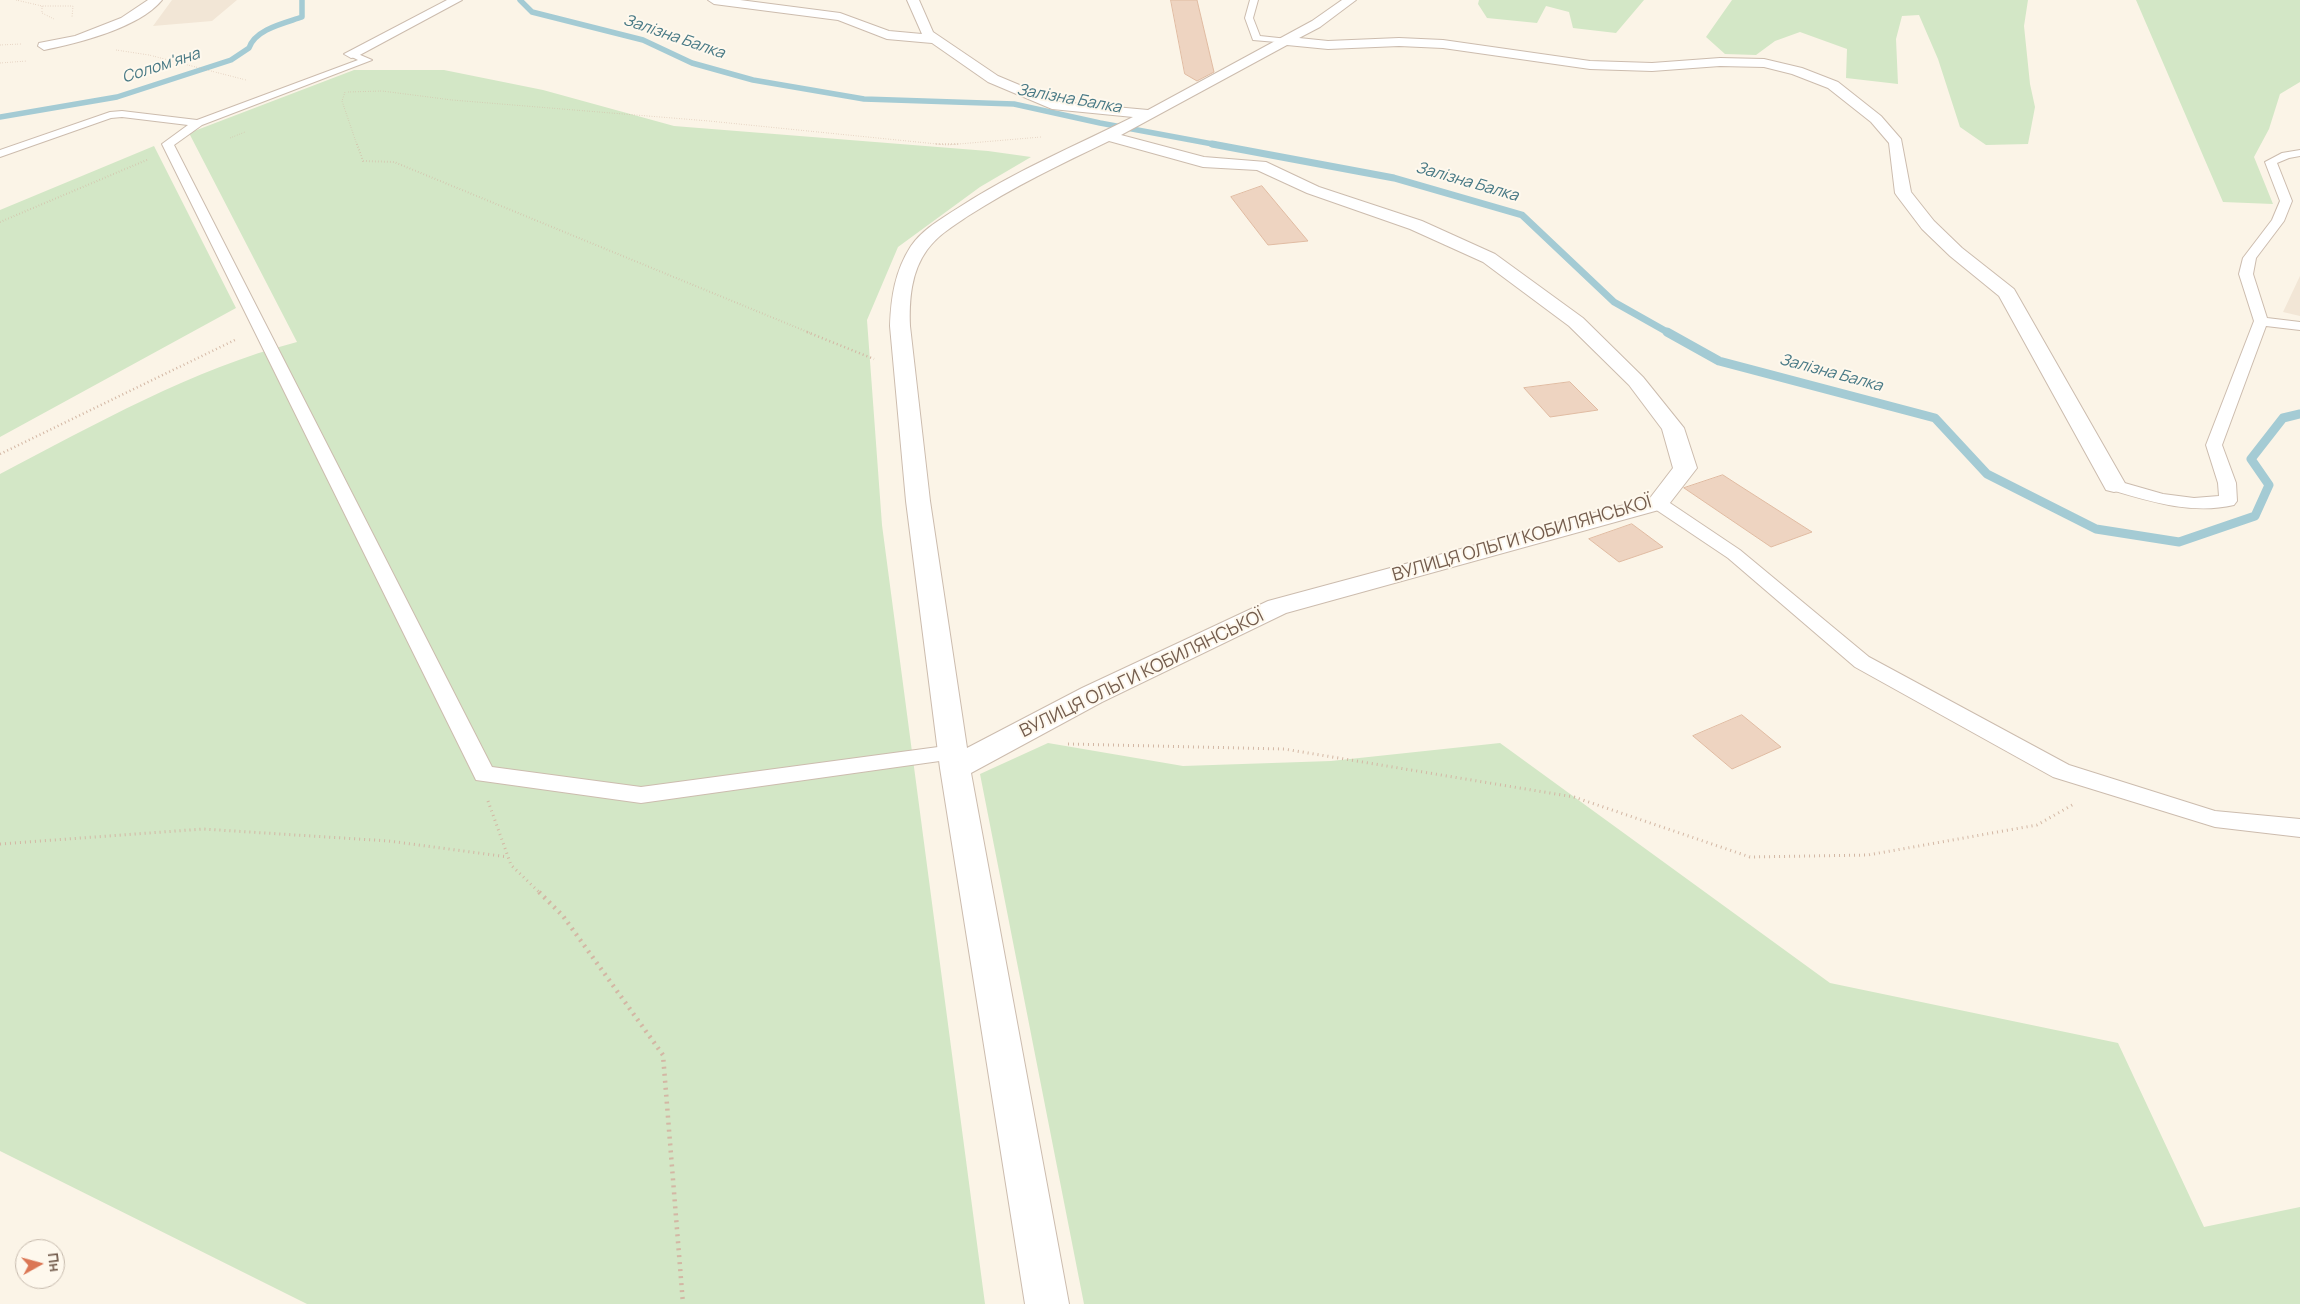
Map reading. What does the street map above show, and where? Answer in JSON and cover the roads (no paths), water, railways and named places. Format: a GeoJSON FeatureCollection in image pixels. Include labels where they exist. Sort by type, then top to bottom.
{"type":"FeatureCollection","features":[{"type":"Feature","properties":{"kind":"street"},"geometry":{"type":"LineString","coordinates":[[44,46],[78,39],[125,21],[156,0]]}},
{"type":"Feature","properties":{"kind":"street"},"geometry":{"type":"LineString","coordinates":[[351,54],[456,0]]}},
{"type":"Feature","properties":{"kind":"street"},"geometry":{"type":"LineString","coordinates":[[714,0],[840,17],[887,34],[935,39]]}},
{"type":"Feature","properties":{"kind":"street"},"geometry":{"type":"LineString","coordinates":[[912,0],[928,34],[993,79],[1057,106],[1149,115]]}},
{"type":"Feature","properties":{"kind":"street"},"geometry":{"type":"LineString","coordinates":[[1047,1304],[954,760],[918,501],[904,372],[900,326],[900,297],[908,270],[919,248],[937,229],[995,191],[1109,133],[1149,115],[1316,24],[1350,0]]}},
{"type":"Feature","properties":{"kind":"street"},"geometry":{"type":"LineString","coordinates":[[1285,41],[1328,45],[1399,42],[1443,44],[1590,65],[1652,67],[1720,62],[1764,63],[1797,71],[1833,85],[1876,119],[1896,142],[1902,193],[1928,225],[1956,252],[2007,293],[2114,485]]}},
{"type":"Feature","properties":{"kind":"street","name":"ВУЛИЦЯ ОЛЬГИ КОБИЛЯНСЬКОЇ"},"geometry":{"type":"LineString","coordinates":[[954,760],[1277,607],[1658,503],[1685,468],[1673,428],[1636,381],[1576,322],[1488,258],[1416,224],[1313,190],[1260,165],[1203,162],[1109,133]]}},
{"type":"Feature","properties":{"kind":"lane"},"geometry":{"type":"LineString","coordinates":[[1254,0],[1249,18],[1256,38],[1285,41]]}},
{"type":"Feature","properties":{"kind":"lane"},"geometry":{"type":"LineString","coordinates":[[351,54],[367,60],[198,123],[168,144],[484,774],[641,796],[954,760]]}},
{"type":"Feature","properties":{"kind":"lane"},"geometry":{"type":"LineString","coordinates":[[0,154],[110,115],[122,114],[198,123]]}},
{"type":"Feature","properties":{"kind":"lane"},"geometry":{"type":"LineString","coordinates":[[2114,485],[2161,499],[2194,503],[2228,501],[2227,483],[2214,446],[2261,320],[2246,274],[2250,258],[2278,221],[2286,201],[2271,162],[2300,153]]}},
{"type":"Feature","properties":{"kind":"lane"},"geometry":{"type":"LineString","coordinates":[[2261,320],[2300,326]]}},
{"type":"Feature","properties":{"kind":"lane"},"geometry":{"type":"LineString","coordinates":[[1658,503],[1734,554],[1862,662],[2061,771],[2215,819],[2300,828]]}},
{"type":"Feature","properties":{"kind":"waterway","name":"Солом'яна"},"geometry":{"type":"LineString","coordinates":[[0,117],[117,97],[231,60],[249,48],[252,41],[264,31],[302,17],[302,0]]}},
{"type":"Feature","properties":{"kind":"waterway","name":"Залізна Балка"},"geometry":{"type":"LineString","coordinates":[[520,0],[532,12],[643,40],[692,63],[753,80],[864,99],[1014,104],[1100,123],[1218,145]]}},
{"type":"Feature","properties":{"kind":"waterway","name":"Залізна Балка"},"geometry":{"type":"LineString","coordinates":[[1212,144],[1394,178],[1522,215],[1614,302],[1669,333]]}},
{"type":"Feature","properties":{"kind":"waterway","name":"Залізна Балка"},"geometry":{"type":"LineString","coordinates":[[1667,332],[1719,361],[1935,418],[1987,474],[2096,529],[2179,542],[2255,516],[2269,485],[2251,459],[2283,418],[2300,414]]}}]}
